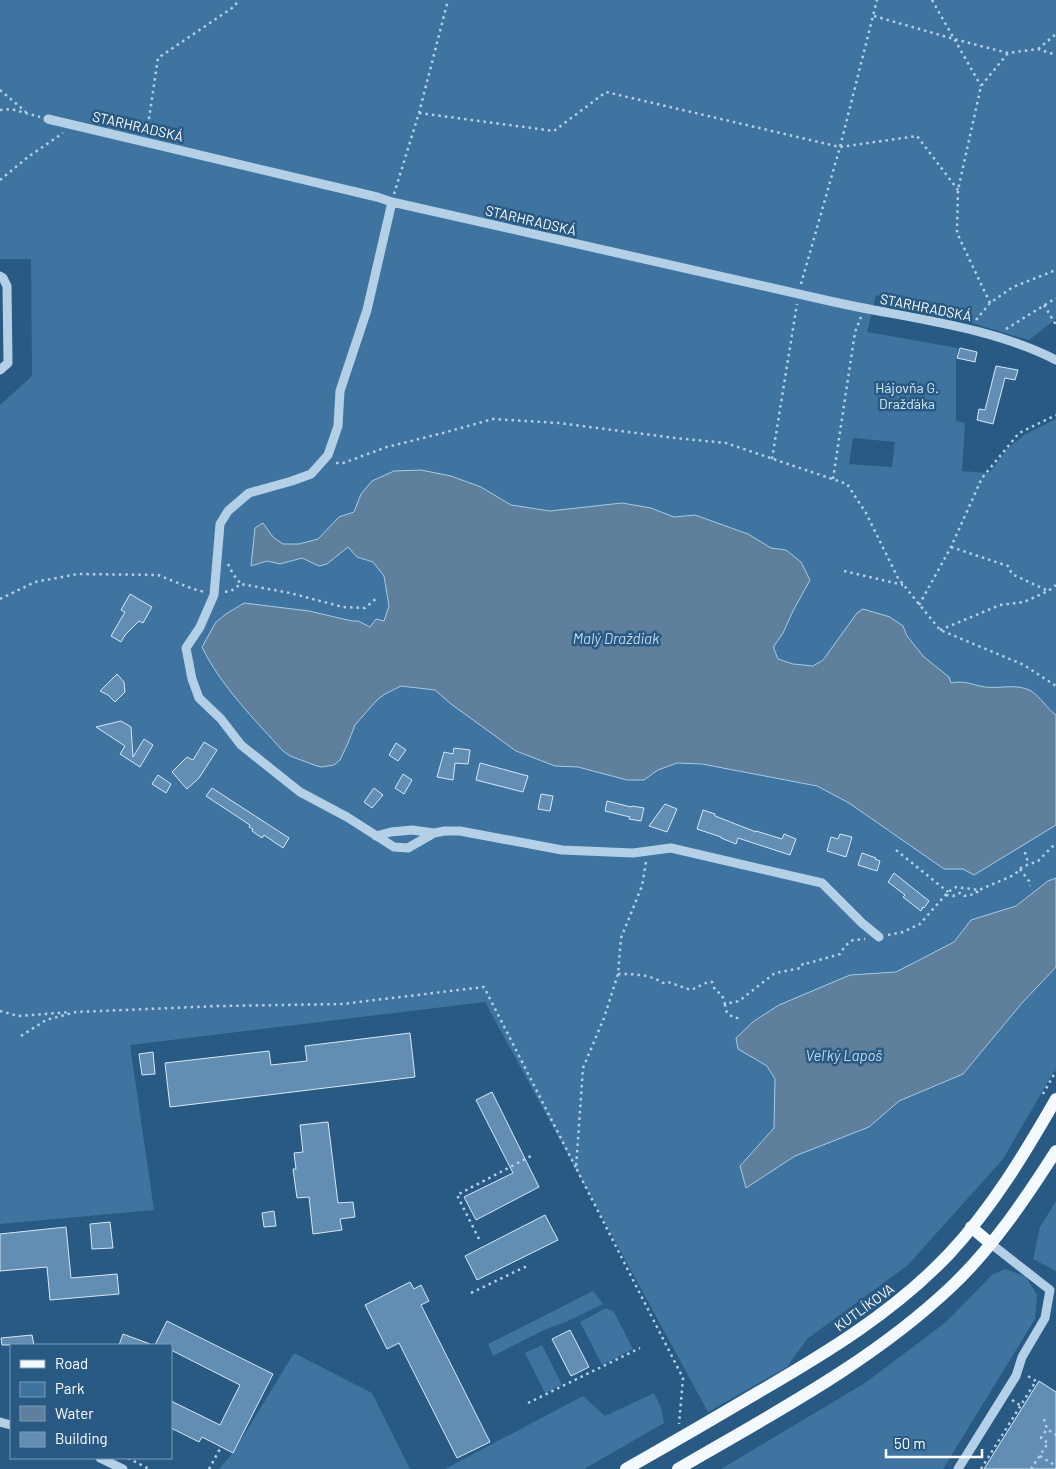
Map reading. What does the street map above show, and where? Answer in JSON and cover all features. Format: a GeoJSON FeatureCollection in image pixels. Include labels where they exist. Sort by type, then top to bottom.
{"type":"FeatureCollection","features":[{"type":"Feature","properties":{"kind":"main road","name":"KUTLÍKOVA"},"geometry":{"type":"LineString","coordinates":[[626,1469],[820,1357],[900,1300],[950,1253],[971,1227],[1008,1178],[1056,1099]]}},
{"type":"Feature","properties":{"kind":"main road"},"geometry":{"type":"LineString","coordinates":[[678,1469],[813,1389],[879,1346],[915,1318],[952,1286],[990,1243],[1015,1212],[1056,1151]]}},
{"type":"Feature","properties":{"kind":"main road"},"geometry":{"type":"LineString","coordinates":[[971,1227],[990,1243]]}},
{"type":"Feature","properties":{"kind":"street","name":"STARHRADSKÁ"},"geometry":{"type":"LineString","coordinates":[[48,119],[392,202],[864,309],[969,329],[1041,352],[1056,360]]}},
{"type":"Feature","properties":{"kind":"street"},"geometry":{"type":"LineString","coordinates":[[392,202],[367,310],[340,391],[338,426],[328,456],[310,474],[249,493],[228,511],[220,524],[214,594],[200,628],[186,648],[192,679],[199,698],[221,719],[240,745],[300,792],[346,817],[394,847],[408,848],[434,833]]}},
{"type":"Feature","properties":{"kind":"street"},"geometry":{"type":"LineString","coordinates":[[0,276],[7,286],[8,363],[0,370]]}},
{"type":"Feature","properties":{"kind":"street"},"geometry":{"type":"LineString","coordinates":[[376,836],[412,830],[434,833],[460,831],[562,850],[633,853],[671,848],[822,883],[862,923],[879,937]]}},
{"type":"Feature","properties":{"kind":"street"},"geometry":{"type":"LineString","coordinates":[[958,1469],[1016,1376],[1022,1358],[1045,1318],[1050,1290],[990,1243]]}},
{"type":"Feature","properties":{"kind":"street"},"geometry":{"type":"LineString","coordinates":[[102,1459],[123,1469]]}},
{"type":"Feature","properties":{"kind":"path"},"geometry":{"type":"LineString","coordinates":[[145,142],[158,58],[235,6],[238,0]]}},
{"type":"Feature","properties":{"kind":"path"},"geometry":{"type":"LineString","coordinates":[[392,202],[419,113],[448,0]]}},
{"type":"Feature","properties":{"kind":"path"},"geometry":{"type":"LineString","coordinates":[[772,458],[798,293],[840,147],[877,0]]}},
{"type":"Feature","properties":{"kind":"path"},"geometry":{"type":"LineString","coordinates":[[932,0],[981,86]]}},
{"type":"Feature","properties":{"kind":"path"},"geometry":{"type":"LineString","coordinates":[[874,16],[1008,53],[1038,49],[1056,55]]}},
{"type":"Feature","properties":{"kind":"path"},"geometry":{"type":"LineString","coordinates":[[1038,49],[1056,34]]}},
{"type":"Feature","properties":{"kind":"path"},"geometry":{"type":"LineString","coordinates":[[990,303],[957,233],[958,190],[981,86],[1008,53]]}},
{"type":"Feature","properties":{"kind":"path"},"geometry":{"type":"LineString","coordinates":[[0,90],[27,113]]}},
{"type":"Feature","properties":{"kind":"path"},"geometry":{"type":"LineString","coordinates":[[419,113],[554,131],[606,92],[840,147],[917,136],[958,190]]}},
{"type":"Feature","properties":{"kind":"path"},"geometry":{"type":"LineString","coordinates":[[0,110],[11,108],[48,119]]}},
{"type":"Feature","properties":{"kind":"path"},"geometry":{"type":"LineString","coordinates":[[0,180],[28,157],[74,125]]}},
{"type":"Feature","properties":{"kind":"path"},"geometry":{"type":"LineString","coordinates":[[969,329],[990,303],[1013,287],[1056,270]]}},
{"type":"Feature","properties":{"kind":"path"},"geometry":{"type":"LineString","coordinates":[[1000,338],[1006,330],[1056,298]]}},
{"type":"Feature","properties":{"kind":"path"},"geometry":{"type":"LineString","coordinates":[[1044,305],[1056,325]]}},
{"type":"Feature","properties":{"kind":"path"},"geometry":{"type":"LineString","coordinates":[[832,479],[854,332],[864,309]]}},
{"type":"Feature","properties":{"kind":"path"},"geometry":{"type":"LineString","coordinates":[[920,605],[951,547],[982,478],[1019,433],[1056,415]]}},
{"type":"Feature","properties":{"kind":"path"},"geometry":{"type":"LineString","coordinates":[[322,462],[343,463],[387,447],[493,419],[559,423],[726,443],[846,484],[866,514],[898,578],[940,630],[1024,664],[1056,686]]}},
{"type":"Feature","properties":{"kind":"path"},"geometry":{"type":"LineString","coordinates":[[951,547],[1008,566],[1012,574],[1048,591]]}},
{"type":"Feature","properties":{"kind":"path"},"geometry":{"type":"LineString","coordinates":[[844,570],[904,586]]}},
{"type":"Feature","properties":{"kind":"path"},"geometry":{"type":"LineString","coordinates":[[0,600],[35,582],[78,574],[158,575],[193,589],[214,594],[231,591],[241,584],[290,593],[343,607],[365,608],[378,597]]}},
{"type":"Feature","properties":{"kind":"path"},"geometry":{"type":"LineString","coordinates":[[940,630],[1000,605],[1024,602],[1048,591],[1056,584]]}},
{"type":"Feature","properties":{"kind":"path"},"geometry":{"type":"LineString","coordinates":[[945,895],[953,896],[960,893],[964,896],[974,894],[1014,875],[1030,863],[1038,861],[1056,843]]}},
{"type":"Feature","properties":{"kind":"path"},"geometry":{"type":"LineString","coordinates":[[896,850],[948,892]]}},
{"type":"Feature","properties":{"kind":"path"},"geometry":{"type":"LineString","coordinates":[[576,1168],[583,1068],[604,1018],[618,974],[621,938],[642,886],[649,851]]}},
{"type":"Feature","properties":{"kind":"path"},"geometry":{"type":"LineString","coordinates":[[1025,852],[1026,858],[1030,863]]}},
{"type":"Feature","properties":{"kind":"path"},"geometry":{"type":"LineString","coordinates":[[1020,869],[1029,881],[1030,886]]}},
{"type":"Feature","properties":{"kind":"path"},"geometry":{"type":"LineString","coordinates":[[725,1004],[739,1001],[775,973],[801,968],[803,962],[809,963],[840,954],[845,946],[853,940],[903,932],[920,924],[945,895],[956,887],[979,890]]}},
{"type":"Feature","properties":{"kind":"path"},"geometry":{"type":"LineString","coordinates":[[618,974],[636,974],[655,978],[663,984],[668,982],[691,990],[712,982],[715,990],[722,995],[725,1011],[728,1015],[740,1018]]}},
{"type":"Feature","properties":{"kind":"path"},"geometry":{"type":"LineString","coordinates":[[0,1011],[18,1016],[219,1006],[342,1004],[484,987],[683,1378],[679,1425]]}},
{"type":"Feature","properties":{"kind":"path"},"geometry":{"type":"LineString","coordinates":[[21,1036],[46,1020],[76,1012]]}},
{"type":"Feature","properties":{"kind":"path"},"geometry":{"type":"LineString","coordinates":[[1042,1096],[1056,1071]]}},
{"type":"Feature","properties":{"kind":"path"},"geometry":{"type":"LineString","coordinates":[[479,1239],[457,1195],[531,1156]]}},
{"type":"Feature","properties":{"kind":"path"},"geometry":{"type":"LineString","coordinates":[[471,1293],[527,1266]]}},
{"type":"Feature","properties":{"kind":"path"},"geometry":{"type":"LineString","coordinates":[[528,1403],[640,1348]]}},
{"type":"Feature","properties":{"kind":"path"},"geometry":{"type":"LineString","coordinates":[[981,1469],[1036,1381],[1023,1374]]}},
{"type":"Feature","properties":{"kind":"path"},"geometry":{"type":"LineString","coordinates":[[1044,1419],[1048,1429],[1056,1435]]}},
{"type":"Feature","properties":{"kind":"path"},"geometry":{"type":"LineString","coordinates":[[1032,1469],[1048,1443],[1042,1438],[1048,1429]]}},
{"type":"Feature","properties":{"kind":"path"},"geometry":{"type":"LineString","coordinates":[[209,1469],[221,1447]]}},
{"type":"Feature","properties":{"kind":"path"},"geometry":{"type":"LineString","coordinates":[[1040,1456],[1056,1465],[1053,1469]]}},
{"type":"Feature","properties":{"kind":"path"},"geometry":{"type":"LineString","coordinates":[[130,1459],[149,1469]]}},
{"type":"Feature","properties":{"kind":"green space","name":"Hájovňa G. Dražďáka"},"geometry":{"type":"Polygon","coordinates":[[[0,0],[1056,0],[1056,319],[1029,340],[876,295],[867,332],[958,348],[956,358],[956,421],[965,423],[962,471],[989,473],[1008,448],[1024,435],[1056,419],[1056,715],[1035,694],[1020,687],[985,687],[960,682],[951,683],[943,672],[918,651],[903,626],[863,609],[857,613],[825,657],[814,665],[805,666],[779,659],[774,646],[783,633],[810,580],[801,562],[786,550],[771,548],[748,534],[695,515],[674,517],[651,508],[622,503],[550,511],[511,505],[481,487],[361,494],[354,512],[339,517],[318,539],[299,544],[283,544],[273,537],[263,523],[267,561],[280,564],[302,558],[327,564],[348,547],[357,557],[373,562],[384,576],[389,606],[384,622],[370,627],[358,621],[309,611],[244,603],[216,622],[202,647],[241,705],[287,754],[338,762],[355,725],[377,700],[401,686],[435,690],[451,704],[516,751],[555,766],[578,767],[627,780],[644,780],[658,770],[677,763],[702,764],[817,786],[849,803],[944,869],[963,869],[974,875],[1056,825],[1056,878],[1048,881],[1016,906],[971,920],[954,942],[896,972],[850,975],[738,1049],[767,1066],[775,1079],[774,1129],[740,1166],[746,1188],[795,1156],[869,1127],[898,1101],[963,1074],[1022,1003],[1056,967],[1056,1068],[1003,1159],[908,1265],[807,1339],[787,1367],[708,1412],[485,1002],[130,1045],[154,1210],[0,1224],[0,405],[32,376],[31,259],[0,259],[0,0]],[[853,438],[849,464],[892,467],[895,442],[853,438]]]}},
{"type":"Feature","properties":{"kind":"green space"},"geometry":{"type":"Polygon","coordinates":[[[1056,1201],[1056,1271],[1033,1259],[1040,1227],[1056,1201]]]}},
{"type":"Feature","properties":{"kind":"green space"},"geometry":{"type":"Polygon","coordinates":[[[1006,1269],[1026,1277],[1037,1295],[1035,1319],[943,1469],[721,1469],[865,1383],[946,1322],[993,1274],[1006,1269]]]}},
{"type":"Feature","properties":{"kind":"green space"},"geometry":{"type":"Polygon","coordinates":[[[593,1291],[603,1304],[566,1322],[546,1329],[493,1356],[488,1344],[593,1291]]]}},
{"type":"Feature","properties":{"kind":"green space"},"geometry":{"type":"Polygon","coordinates":[[[606,1308],[614,1312],[633,1349],[602,1365],[580,1322],[606,1308]]]}},
{"type":"Feature","properties":{"kind":"green space"},"geometry":{"type":"Polygon","coordinates":[[[542,1345],[562,1385],[545,1393],[525,1353],[542,1345]]]}},
{"type":"Feature","properties":{"kind":"green space"},"geometry":{"type":"Polygon","coordinates":[[[294,1353],[372,1393],[410,1469],[219,1469],[233,1453],[294,1353]]]}},
{"type":"Feature","properties":{"kind":"green space"},"geometry":{"type":"Polygon","coordinates":[[[654,1393],[661,1408],[664,1423],[584,1469],[445,1469],[583,1396],[605,1416],[654,1393]]]}},
{"type":"Feature","properties":{"kind":"water","name":"Malý Draždiak"},"geometry":{"type":"Polygon","coordinates":[[[421,470],[451,476],[481,487],[511,505],[550,511],[622,503],[651,508],[674,517],[695,515],[748,534],[771,548],[786,550],[801,562],[810,580],[783,633],[774,646],[778,659],[793,664],[813,666],[823,660],[857,613],[863,609],[890,617],[903,626],[907,636],[924,657],[949,677],[951,683],[964,682],[985,687],[1020,687],[1031,691],[1056,715],[1056,825],[974,875],[963,869],[944,869],[849,803],[817,786],[702,764],[677,763],[658,770],[644,780],[627,780],[578,767],[555,766],[516,751],[451,704],[435,690],[401,686],[377,700],[355,725],[340,760],[334,765],[317,766],[290,756],[283,751],[239,702],[218,675],[202,647],[216,622],[244,603],[309,611],[358,621],[370,627],[376,619],[384,621],[389,606],[384,576],[373,562],[357,557],[348,547],[327,564],[319,566],[302,558],[280,564],[267,561],[251,566],[255,528],[263,523],[273,537],[283,544],[299,544],[318,539],[339,517],[354,512],[361,494],[372,481],[394,471],[421,470]]]}},
{"type":"Feature","properties":{"kind":"water","name":"Veľký Lapoš"},"geometry":{"type":"Polygon","coordinates":[[[1056,878],[1056,967],[1022,1003],[963,1074],[899,1101],[869,1127],[795,1156],[746,1188],[740,1166],[774,1128],[775,1079],[767,1066],[738,1049],[736,1038],[754,1021],[779,1005],[850,975],[896,972],[954,942],[971,920],[1016,906],[1048,881],[1056,878]]]}},
{"type":"Feature","properties":{"kind":"building"},"geometry":{"type":"Polygon","coordinates":[[[960,348],[977,352],[975,362],[957,358],[960,348]]]}},
{"type":"Feature","properties":{"kind":"building"},"geometry":{"type":"Polygon","coordinates":[[[996,366],[1018,370],[1015,380],[1005,378],[993,424],[977,420],[979,409],[985,410],[996,366]]]}},
{"type":"Feature","properties":{"kind":"building"},"geometry":{"type":"Polygon","coordinates":[[[130,594],[152,607],[143,623],[139,621],[125,635],[121,642],[111,636],[125,612],[121,610],[130,594]]]}},
{"type":"Feature","properties":{"kind":"building"},"geometry":{"type":"Polygon","coordinates":[[[117,674],[124,682],[125,692],[115,702],[108,695],[100,691],[117,674]]]}},
{"type":"Feature","properties":{"kind":"building"},"geometry":{"type":"Polygon","coordinates":[[[121,721],[131,727],[133,757],[144,739],[153,745],[140,767],[120,754],[125,746],[96,727],[121,721]]]}},
{"type":"Feature","properties":{"kind":"building"},"geometry":{"type":"Polygon","coordinates":[[[204,742],[217,750],[199,778],[187,789],[172,772],[187,757],[193,760],[204,742]]]}},
{"type":"Feature","properties":{"kind":"building"},"geometry":{"type":"Polygon","coordinates":[[[396,743],[406,750],[398,761],[389,755],[396,743]]]}},
{"type":"Feature","properties":{"kind":"building"},"geometry":{"type":"Polygon","coordinates":[[[454,748],[470,750],[468,764],[455,763],[453,780],[437,777],[444,752],[453,754],[454,748]]]}},
{"type":"Feature","properties":{"kind":"building"},"geometry":{"type":"Polygon","coordinates":[[[480,763],[528,776],[523,792],[476,780],[480,763]]]}},
{"type":"Feature","properties":{"kind":"building"},"geometry":{"type":"Polygon","coordinates":[[[403,774],[412,780],[404,794],[395,788],[403,774]]]}},
{"type":"Feature","properties":{"kind":"building"},"geometry":{"type":"Polygon","coordinates":[[[158,775],[171,784],[166,793],[152,784],[158,775]]]}},
{"type":"Feature","properties":{"kind":"building"},"geometry":{"type":"Polygon","coordinates":[[[212,788],[289,838],[283,848],[264,835],[262,838],[252,831],[253,829],[249,827],[250,825],[206,796],[212,788]]]}},
{"type":"Feature","properties":{"kind":"building"},"geometry":{"type":"Polygon","coordinates":[[[374,788],[383,795],[372,808],[364,802],[374,788]]]}},
{"type":"Feature","properties":{"kind":"building"},"geometry":{"type":"Polygon","coordinates":[[[541,794],[553,796],[550,811],[538,809],[541,794]]]}},
{"type":"Feature","properties":{"kind":"building"},"geometry":{"type":"Polygon","coordinates":[[[607,801],[644,808],[641,821],[605,811],[607,801]]]}},
{"type":"Feature","properties":{"kind":"building"},"geometry":{"type":"Polygon","coordinates":[[[665,804],[677,809],[667,832],[649,826],[665,804]]]}},
{"type":"Feature","properties":{"kind":"building"},"geometry":{"type":"Polygon","coordinates":[[[703,810],[756,832],[782,839],[784,834],[796,839],[790,855],[738,838],[736,844],[697,829],[703,810]]]}},
{"type":"Feature","properties":{"kind":"building"},"geometry":{"type":"Polygon","coordinates":[[[840,834],[852,837],[846,857],[827,851],[831,837],[838,839],[840,834]]]}},
{"type":"Feature","properties":{"kind":"building"},"geometry":{"type":"Polygon","coordinates":[[[862,853],[880,861],[877,871],[858,865],[862,853]]]}},
{"type":"Feature","properties":{"kind":"building"},"geometry":{"type":"Polygon","coordinates":[[[894,873],[929,901],[921,911],[888,882],[894,873]]]}},
{"type":"Feature","properties":{"kind":"building"},"geometry":{"type":"Polygon","coordinates":[[[410,1033],[415,1077],[170,1107],[165,1063],[269,1051],[271,1065],[307,1061],[305,1046],[410,1033]]]}},
{"type":"Feature","properties":{"kind":"building"},"geometry":{"type":"Polygon","coordinates":[[[153,1052],[155,1074],[142,1075],[139,1054],[153,1052]]]}},
{"type":"Feature","properties":{"kind":"building"},"geometry":{"type":"Polygon","coordinates":[[[492,1092],[539,1187],[476,1220],[464,1197],[513,1173],[476,1100],[492,1092]]]}},
{"type":"Feature","properties":{"kind":"building"},"geometry":{"type":"Polygon","coordinates":[[[328,1122],[338,1203],[353,1202],[355,1217],[340,1219],[342,1230],[313,1234],[309,1197],[297,1198],[293,1169],[296,1169],[294,1153],[303,1152],[300,1125],[328,1122]]]}},
{"type":"Feature","properties":{"kind":"building"},"geometry":{"type":"Polygon","coordinates":[[[274,1211],[276,1226],[264,1227],[262,1213],[274,1211]]]}},
{"type":"Feature","properties":{"kind":"building"},"geometry":{"type":"Polygon","coordinates":[[[545,1215],[558,1240],[477,1280],[465,1256],[545,1215]]]}},
{"type":"Feature","properties":{"kind":"building"},"geometry":{"type":"Polygon","coordinates":[[[110,1222],[113,1248],[92,1249],[90,1224],[110,1222]]]}},
{"type":"Feature","properties":{"kind":"building"},"geometry":{"type":"Polygon","coordinates":[[[66,1227],[71,1278],[117,1274],[119,1294],[50,1300],[47,1267],[0,1271],[0,1234],[66,1227]]]}},
{"type":"Feature","properties":{"kind":"building"},"geometry":{"type":"Polygon","coordinates":[[[410,1282],[414,1289],[421,1285],[429,1301],[421,1305],[490,1442],[457,1458],[399,1343],[387,1349],[365,1305],[410,1282]]]}},
{"type":"Feature","properties":{"kind":"building"},"geometry":{"type":"Polygon","coordinates":[[[167,1321],[273,1374],[233,1453],[202,1437],[199,1442],[172,1428],[172,1401],[220,1425],[240,1385],[172,1351],[172,1344],[156,1344],[167,1321]]]}},
{"type":"Feature","properties":{"kind":"building"},"geometry":{"type":"Polygon","coordinates":[[[570,1330],[589,1367],[571,1376],[552,1339],[570,1330]]]}},
{"type":"Feature","properties":{"kind":"building"},"geometry":{"type":"Polygon","coordinates":[[[123,1334],[150,1344],[119,1344],[123,1334]]]}},
{"type":"Feature","properties":{"kind":"building"},"geometry":{"type":"Polygon","coordinates":[[[32,1335],[34,1344],[2,1345],[1,1338],[32,1335]]]}},
{"type":"Feature","properties":{"kind":"building"},"geometry":{"type":"Polygon","coordinates":[[[1039,1381],[1056,1392],[1056,1469],[984,1469],[1039,1381]]]}}]}
